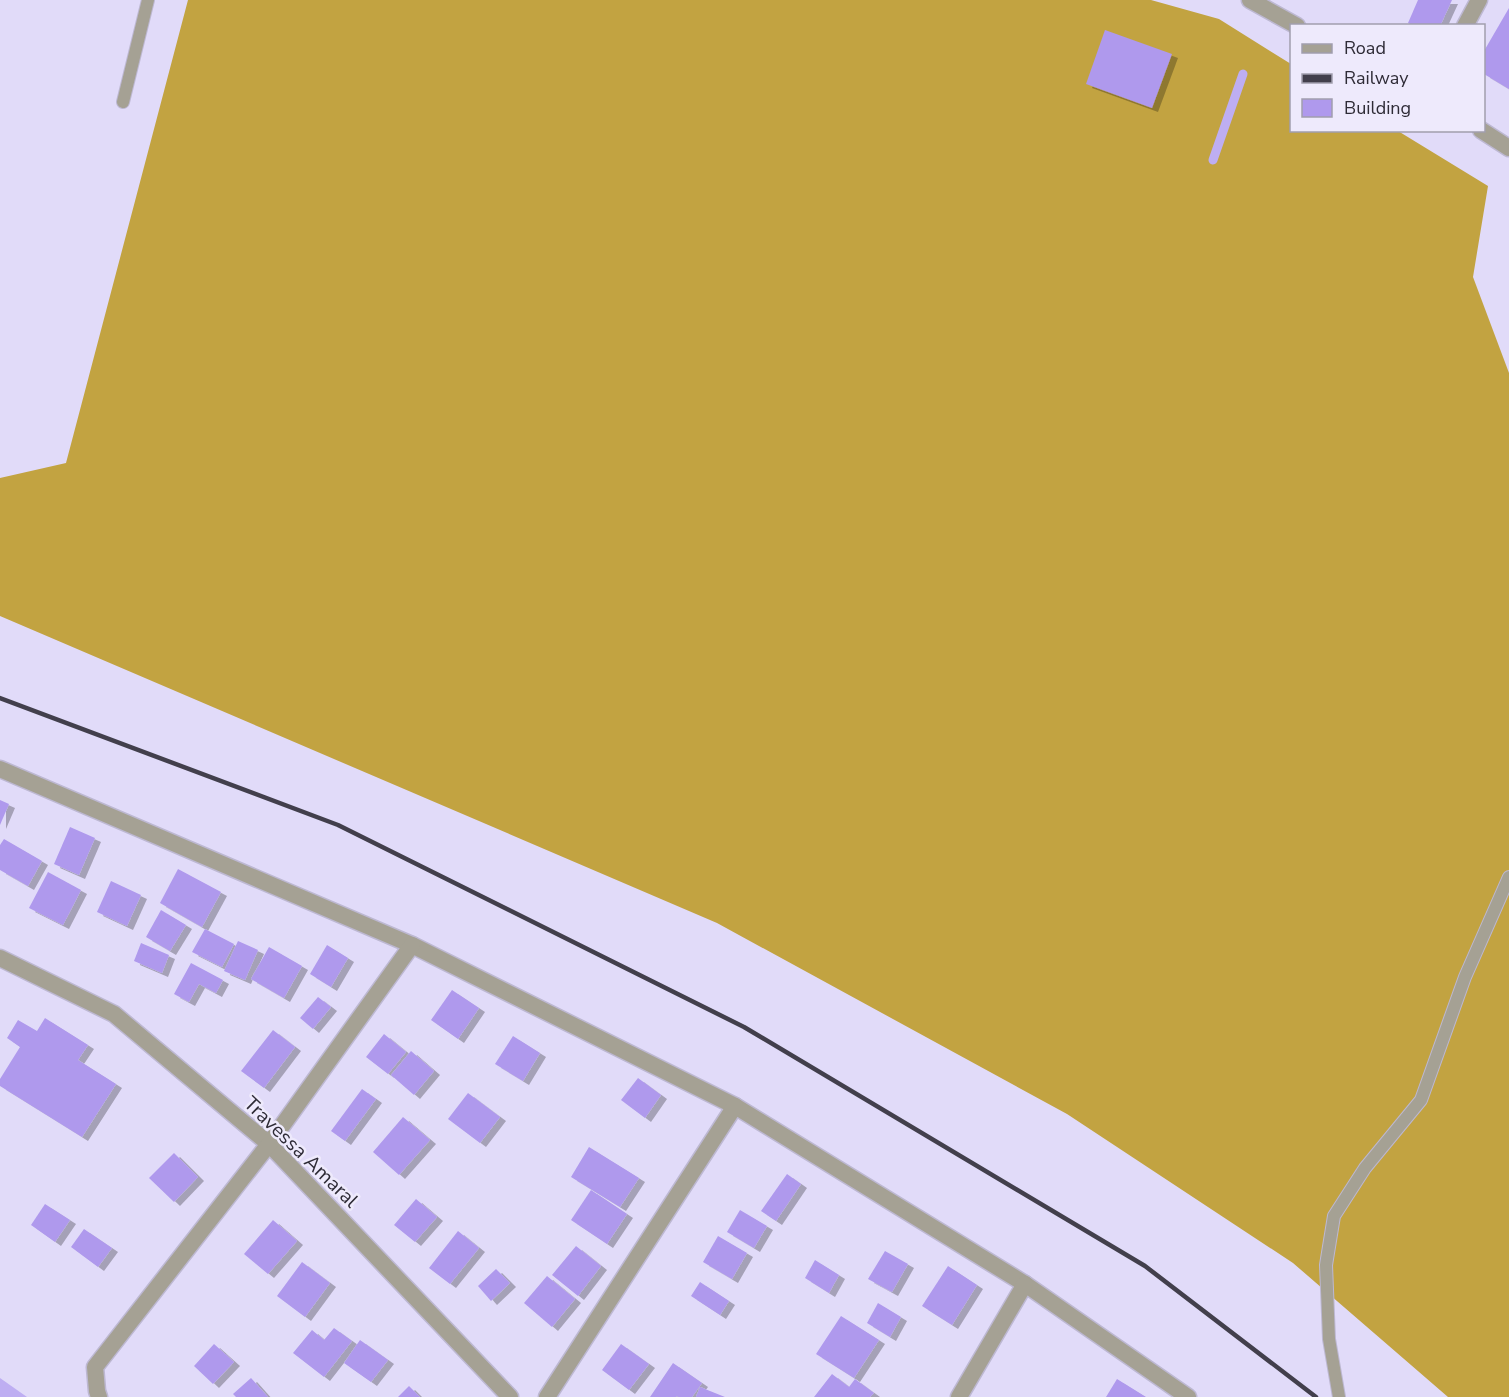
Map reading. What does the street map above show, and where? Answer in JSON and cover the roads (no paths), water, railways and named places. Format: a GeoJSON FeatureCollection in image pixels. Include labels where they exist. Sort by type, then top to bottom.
{"type":"FeatureCollection","features":[{"type":"Feature","properties":{"kind":"street"},"geometry":{"type":"LineString","coordinates":[[1250,0],[1293,24]]}},
{"type":"Feature","properties":{"kind":"street"},"geometry":{"type":"LineString","coordinates":[[1466,24],[1479,0]]}},
{"type":"Feature","properties":{"kind":"street"},"geometry":{"type":"LineString","coordinates":[[1484,132],[1509,148]]}},
{"type":"Feature","properties":{"kind":"street"},"geometry":{"type":"LineString","coordinates":[[0,769],[412,945],[735,1106],[1025,1284],[1188,1397]]}},
{"type":"Feature","properties":{"kind":"street"},"geometry":{"type":"LineString","coordinates":[[99,1397],[95,1367],[270,1144],[412,945]]}},
{"type":"Feature","properties":{"kind":"street","name":"Travessa Amaral"},"geometry":{"type":"LineString","coordinates":[[0,958],[114,1014],[270,1144],[510,1397]]}},
{"type":"Feature","properties":{"kind":"street"},"geometry":{"type":"LineString","coordinates":[[547,1397],[735,1106]]}},
{"type":"Feature","properties":{"kind":"street"},"geometry":{"type":"LineString","coordinates":[[959,1397],[1025,1284]]}},
{"type":"Feature","properties":{"kind":"lane"},"geometry":{"type":"LineString","coordinates":[[123,102],[148,0]]}},
{"type":"Feature","properties":{"kind":"lane"},"geometry":{"type":"LineString","coordinates":[[1339,1397],[1329,1339],[1326,1265],[1334,1216],[1365,1168],[1421,1100],[1465,977],[1509,877]]}},
{"type":"Feature","properties":{"kind":"waterway"},"geometry":{"type":"LineString","coordinates":[[1213,160],[1243,74]]}},
{"type":"Feature","properties":{"kind":"railway"},"geometry":{"type":"LineString","coordinates":[[0,698],[338,825],[744,1027],[1145,1266],[1316,1397]]}}]}
